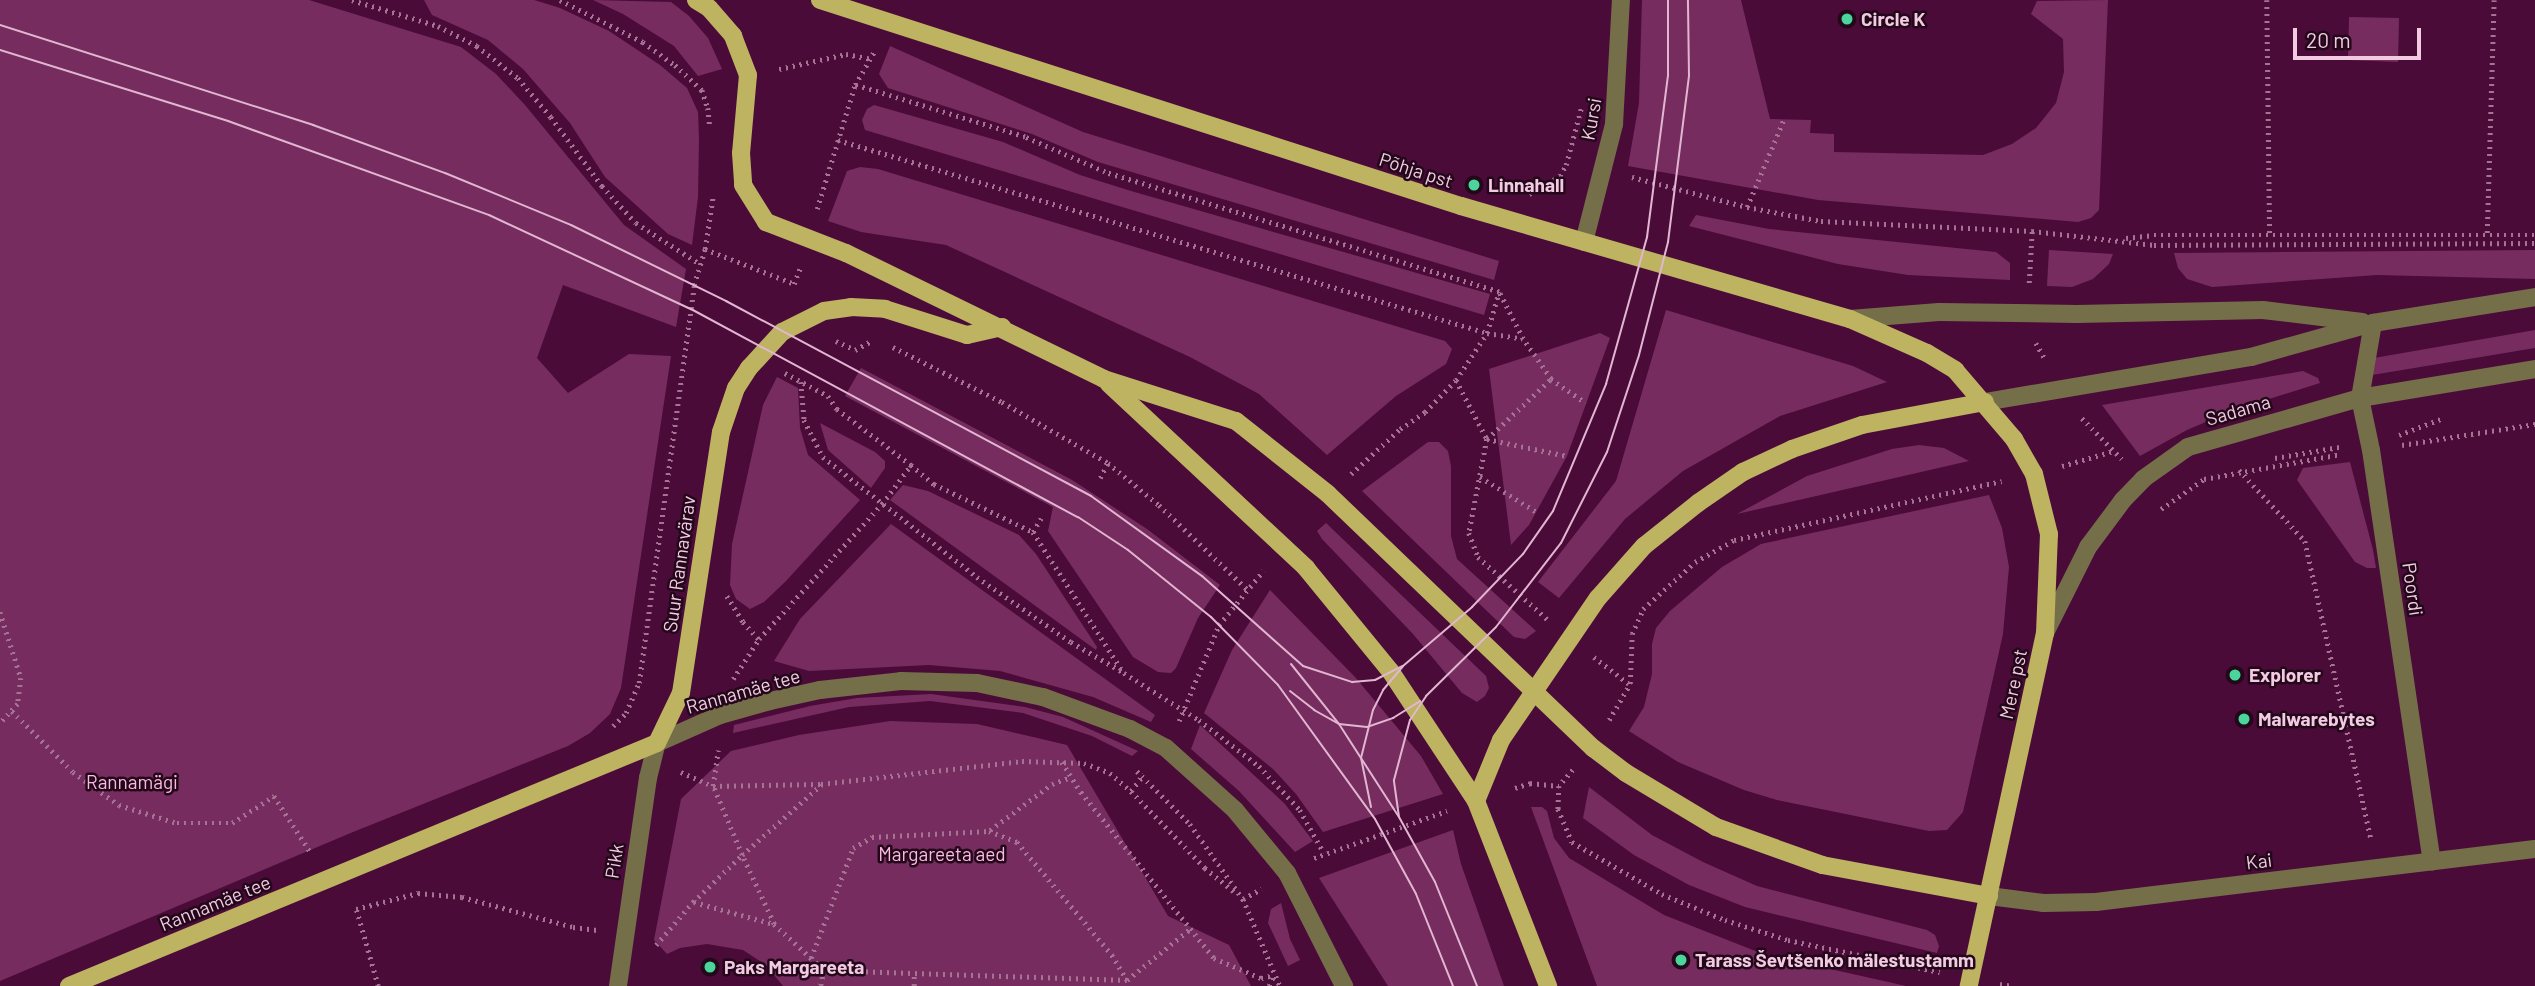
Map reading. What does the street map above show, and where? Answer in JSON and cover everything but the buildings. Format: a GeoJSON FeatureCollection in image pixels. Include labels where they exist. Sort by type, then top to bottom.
{"type":"FeatureCollection","features":[{"type":"Feature","properties":{"kind":"main road"},"geometry":{"type":"LineString","coordinates":[[696,0],[709,8],[733,36],[748,75],[741,153],[743,185],[766,222],[846,253],[1104,379],[1236,421],[1328,494],[1592,748],[1626,773],[1716,827],[1822,865],[1989,896]]}},
{"type":"Feature","properties":{"kind":"main road","name":"Põhja pst"},"geometry":{"type":"LineString","coordinates":[[820,0],[1461,206],[1850,319],[1927,353],[1955,370],[1985,402]]}},
{"type":"Feature","properties":{"kind":"main road","name":"Suur Rannavärav"},"geometry":{"type":"LineString","coordinates":[[657,743],[681,693],[714,463],[736,388],[749,368],[782,332],[824,312],[851,307],[885,309],[967,335],[1002,327]]}},
{"type":"Feature","properties":{"kind":"main road"},"geometry":{"type":"LineString","coordinates":[[1104,379],[1320,585],[1392,674],[1476,801],[1548,986]]}},
{"type":"Feature","properties":{"kind":"main road"},"geometry":{"type":"LineString","coordinates":[[1476,801],[1501,740],[1598,598],[1644,546],[1698,503],[1744,472],[1792,449],[1862,425],[1985,402]]}},
{"type":"Feature","properties":{"kind":"main road","name":"Mere pst"},"geometry":{"type":"LineString","coordinates":[[1970,982],[2045,633],[2049,534],[2034,474],[2014,439],[1985,402]]}},
{"type":"Feature","properties":{"kind":"main road","name":"Rannamäe tee"},"geometry":{"type":"LineString","coordinates":[[69,986],[657,743]]}},
{"type":"Feature","properties":{"kind":"street","name":"Kursi"},"geometry":{"type":"LineString","coordinates":[[1584,242],[1614,124],[1621,0]]}},
{"type":"Feature","properties":{"kind":"street"},"geometry":{"type":"LineString","coordinates":[[1985,402],[2251,357],[2373,323],[2535,297]]}},
{"type":"Feature","properties":{"kind":"street"},"geometry":{"type":"LineString","coordinates":[[1850,319],[1940,312],[2077,314],[2263,310],[2373,323]]}},
{"type":"Feature","properties":{"kind":"street","name":"Poordi"},"geometry":{"type":"LineString","coordinates":[[2373,323],[2360,398],[2371,450],[2432,862]]}},
{"type":"Feature","properties":{"kind":"street","name":"Sadama"},"geometry":{"type":"LineString","coordinates":[[2045,633],[2088,547],[2123,500],[2143,479],[2188,447],[2360,398],[2535,369]]}},
{"type":"Feature","properties":{"kind":"street","name":"Rannamäe tee"},"geometry":{"type":"LineString","coordinates":[[657,743],[720,715],[783,698],[859,684],[901,681],[977,683],[1072,706],[1130,729],[1166,748],[1235,810],[1287,873],[1344,986]]}},
{"type":"Feature","properties":{"kind":"street","name":"Pikk"},"geometry":{"type":"LineString","coordinates":[[618,986],[648,778],[657,743]]}},
{"type":"Feature","properties":{"kind":"street","name":"Kai"},"geometry":{"type":"LineString","coordinates":[[1989,896],[2044,903],[2096,901],[2535,849]]}},
{"type":"Feature","properties":{"kind":"path"},"geometry":{"type":"LineString","coordinates":[[352,0],[438,26],[477,46],[518,78],[603,186],[636,223],[700,264]]}},
{"type":"Feature","properties":{"kind":"path"},"geometry":{"type":"LineString","coordinates":[[559,0],[643,41],[675,65],[702,90],[708,108],[710,135]]}},
{"type":"Feature","properties":{"kind":"path"},"geometry":{"type":"LineString","coordinates":[[2267,0],[2270,236]]}},
{"type":"Feature","properties":{"kind":"path"},"geometry":{"type":"LineString","coordinates":[[2487,233],[2494,0]]}},
{"type":"Feature","properties":{"kind":"path"},"geometry":{"type":"LineString","coordinates":[[887,23],[872,60],[855,85],[838,140],[1487,333],[1523,339]]}},
{"type":"Feature","properties":{"kind":"path"},"geometry":{"type":"LineString","coordinates":[[783,68],[846,54],[872,60]]}},
{"type":"Feature","properties":{"kind":"path"},"geometry":{"type":"LineString","coordinates":[[855,85],[1025,137],[1105,172],[1499,292],[1523,339],[1551,379],[1586,403]]}},
{"type":"Feature","properties":{"kind":"path"},"geometry":{"type":"LineString","coordinates":[[1747,207],[1784,119]]}},
{"type":"Feature","properties":{"kind":"path"},"geometry":{"type":"LineString","coordinates":[[1566,165],[1602,171],[1747,207],[1821,221],[2118,239],[2174,245],[2535,243]]}},
{"type":"Feature","properties":{"kind":"path"},"geometry":{"type":"LineString","coordinates":[[609,730],[626,713],[639,683],[694,285],[705,249],[712,187]]}},
{"type":"Feature","properties":{"kind":"path"},"geometry":{"type":"LineString","coordinates":[[2118,239],[2154,235],[2535,235]]}},
{"type":"Feature","properties":{"kind":"path"},"geometry":{"type":"LineString","coordinates":[[705,249],[806,288]]}},
{"type":"Feature","properties":{"kind":"path"},"geometry":{"type":"LineString","coordinates":[[1487,439],[1456,380],[1487,333],[1499,292]]}},
{"type":"Feature","properties":{"kind":"path"},"geometry":{"type":"LineString","coordinates":[[832,339],[855,350],[868,341],[877,342]]}},
{"type":"Feature","properties":{"kind":"path"},"geometry":{"type":"LineString","coordinates":[[885,343],[1002,402],[1108,463],[1159,505],[1248,590],[1219,625],[1184,710]]}},
{"type":"Feature","properties":{"kind":"path"},"geometry":{"type":"LineString","coordinates":[[788,362],[778,369],[828,396],[837,409],[934,484],[1033,532],[1124,673]]}},
{"type":"Feature","properties":{"kind":"path"},"geometry":{"type":"LineString","coordinates":[[1551,379],[1487,439],[1469,533],[1478,558],[1571,639],[1630,684],[1632,634],[1643,609],[1695,562],[1734,540],[2034,474],[2113,451]]}},
{"type":"Feature","properties":{"kind":"path"},"geometry":{"type":"LineString","coordinates":[[801,382],[804,420],[823,457],[976,577],[1071,642],[1184,710],[1259,766],[1300,810],[1324,853],[1530,783],[1559,786],[1558,809],[1572,842],[1662,894],[1725,920],[1788,940],[1970,982],[2013,986]]}},
{"type":"Feature","properties":{"kind":"path"},"geometry":{"type":"LineString","coordinates":[[1487,439],[1567,456]]}},
{"type":"Feature","properties":{"kind":"path"},"geometry":{"type":"LineString","coordinates":[[1100,478],[1108,463]]}},
{"type":"Feature","properties":{"kind":"path"},"geometry":{"type":"LineString","coordinates":[[727,688],[760,639],[882,504],[911,465]]}},
{"type":"Feature","properties":{"kind":"path"},"geometry":{"type":"LineString","coordinates":[[2239,470],[2305,541],[2377,868]]}},
{"type":"Feature","properties":{"kind":"path"},"geometry":{"type":"LineString","coordinates":[[1480,477],[1537,512]]}},
{"type":"Feature","properties":{"kind":"path"},"geometry":{"type":"LineString","coordinates":[[1033,532],[1041,518]]}},
{"type":"Feature","properties":{"kind":"path"},"geometry":{"type":"LineString","coordinates":[[724,593],[743,622],[760,639]]}},
{"type":"Feature","properties":{"kind":"path"},"geometry":{"type":"LineString","coordinates":[[0,612],[21,678],[18,704],[0,723]]}},
{"type":"Feature","properties":{"kind":"path"},"geometry":{"type":"LineString","coordinates":[[12,710],[73,772],[120,805],[177,823],[232,823],[274,796],[315,860]]}},
{"type":"Feature","properties":{"kind":"path"},"geometry":{"type":"LineString","coordinates":[[730,745],[718,749],[713,786],[774,924],[824,970],[1127,980],[1190,929]]}},
{"type":"Feature","properties":{"kind":"path"},"geometry":{"type":"LineString","coordinates":[[673,768],[713,786],[821,784],[1022,761],[1084,763],[1110,773],[1131,790],[1205,868],[1243,899]]}},
{"type":"Feature","properties":{"kind":"path"},"geometry":{"type":"LineString","coordinates":[[1062,762],[1214,958],[1261,978],[1274,975]]}},
{"type":"Feature","properties":{"kind":"path"},"geometry":{"type":"LineString","coordinates":[[1134,769],[1190,824],[1243,899],[1280,986]]}},
{"type":"Feature","properties":{"kind":"path"},"geometry":{"type":"LineString","coordinates":[[1131,790],[1143,775]]}},
{"type":"Feature","properties":{"kind":"path"},"geometry":{"type":"LineString","coordinates":[[989,831],[1052,784],[1071,777]]}},
{"type":"Feature","properties":{"kind":"path"},"geometry":{"type":"LineString","coordinates":[[774,924],[693,902],[821,784]]}},
{"type":"Feature","properties":{"kind":"path"},"geometry":{"type":"LineString","coordinates":[[811,958],[853,848],[872,838],[989,831],[1017,842],[1112,955],[1127,980]]}},
{"type":"Feature","properties":{"kind":"path"},"geometry":{"type":"LineString","coordinates":[[378,986],[356,909],[418,893],[462,897],[573,927],[625,934]]}},
{"type":"Feature","properties":{"kind":"path"},"geometry":{"type":"LineString","coordinates":[[821,986],[824,970]]}},
{"type":"Feature","properties":{"kind":"path"},"geometry":{"type":"LineString","coordinates":[[914,974],[914,986]]}},
{"type":"Feature","properties":{"kind":"path"},"geometry":{"type":"LineString","coordinates":[[1269,986],[1274,975]]}},
{"type":"Feature","properties":{"kind":"green space","name":"Rannamägi"},"geometry":{"type":"Polygon","coordinates":[[[0,0],[309,0],[461,47],[496,74],[525,105],[624,225],[686,269],[676,327],[563,285],[537,358],[568,393],[629,354],[671,356],[621,688],[610,714],[590,733],[568,746],[353,832],[0,981],[0,0]]]}},
{"type":"Feature","properties":{"kind":"green space"},"geometry":{"type":"Polygon","coordinates":[[[424,0],[534,0],[560,8],[609,31],[660,65],[687,88],[698,112],[699,139],[698,197],[692,245],[668,234],[605,177],[570,123],[523,69],[488,40],[432,15],[424,0]]]}},
{"type":"Feature","properties":{"kind":"green space"},"geometry":{"type":"Polygon","coordinates":[[[593,0],[671,2],[689,16],[708,38],[722,69],[698,76],[674,46],[623,14],[593,0]]]}},
{"type":"Feature","properties":{"kind":"green space"},"geometry":{"type":"Polygon","coordinates":[[[1642,0],[1741,0],[1770,119],[1811,120],[1810,133],[1834,134],[1834,152],[1983,155],[2012,144],[2036,128],[2056,103],[2064,72],[2063,39],[2031,14],[2037,1],[2108,0],[2099,210],[2091,218],[2078,222],[1818,200],[1628,166],[1639,103],[1642,0]]]}},
{"type":"Feature","properties":{"kind":"green space"},"geometry":{"type":"Polygon","coordinates":[[[2349,17],[2399,18],[2398,62],[2348,60],[2349,17]]]}},
{"type":"Feature","properties":{"kind":"green space"},"geometry":{"type":"Polygon","coordinates":[[[890,46],[1083,132],[1499,261],[1494,280],[1098,162],[1032,134],[888,88],[879,74],[890,46]]]}},
{"type":"Feature","properties":{"kind":"green space"},"geometry":{"type":"Polygon","coordinates":[[[874,105],[1003,142],[1080,175],[1131,191],[1490,294],[1484,315],[865,130],[862,120],[867,109],[874,105]]]}},
{"type":"Feature","properties":{"kind":"green space"},"geometry":{"type":"Polygon","coordinates":[[[860,167],[878,169],[1445,341],[1452,349],[1446,364],[1396,396],[1327,455],[1259,394],[1190,357],[946,245],[861,232],[828,221],[847,171],[860,167]]]}},
{"type":"Feature","properties":{"kind":"green space"},"geometry":{"type":"Polygon","coordinates":[[[1696,215],[1769,229],[1996,252],[2010,263],[2010,280],[1908,275],[1838,264],[1689,226],[1696,215]]]}},
{"type":"Feature","properties":{"kind":"green space"},"geometry":{"type":"Polygon","coordinates":[[[2049,250],[2113,254],[2109,264],[2093,279],[2072,287],[2047,286],[2049,250]]]}},
{"type":"Feature","properties":{"kind":"green space"},"geometry":{"type":"Polygon","coordinates":[[[2535,250],[2535,279],[2377,275],[2212,287],[2187,279],[2178,268],[2174,253],[2535,250]]]}},
{"type":"Feature","properties":{"kind":"green space"},"geometry":{"type":"Polygon","coordinates":[[[1666,310],[1853,366],[1887,382],[1780,416],[1683,471],[1625,519],[1559,598],[1538,582],[1616,481],[1666,310]]]}},
{"type":"Feature","properties":{"kind":"green space"},"geometry":{"type":"Polygon","coordinates":[[[2535,330],[2535,348],[2366,376],[2374,358],[2535,330]]]}},
{"type":"Feature","properties":{"kind":"green space"},"geometry":{"type":"Polygon","coordinates":[[[1600,333],[1610,338],[1567,456],[1529,525],[1511,545],[1489,369],[1600,333]]]}},
{"type":"Feature","properties":{"kind":"green space"},"geometry":{"type":"Polygon","coordinates":[[[861,368],[1072,480],[1147,529],[1220,585],[1198,618],[1176,668],[1171,673],[1158,672],[1133,657],[1048,531],[1053,507],[845,396],[861,368]]]}},
{"type":"Feature","properties":{"kind":"green space"},"geometry":{"type":"Polygon","coordinates":[[[2303,371],[2318,378],[2320,383],[2234,410],[2187,430],[2140,456],[2102,405],[2303,371]]]}},
{"type":"Feature","properties":{"kind":"green space"},"geometry":{"type":"Polygon","coordinates":[[[777,377],[798,388],[800,428],[808,455],[860,500],[786,581],[764,602],[750,609],[736,599],[730,585],[732,544],[763,405],[777,377]]]}},
{"type":"Feature","properties":{"kind":"green space"},"geometry":{"type":"Polygon","coordinates":[[[820,423],[875,452],[885,461],[885,468],[871,488],[828,450],[820,423]]]}},
{"type":"Feature","properties":{"kind":"green space"},"geometry":{"type":"Polygon","coordinates":[[[1428,442],[1439,442],[1448,451],[1451,466],[1451,536],[1457,559],[1536,631],[1525,639],[1514,637],[1362,491],[1428,442]]]}},
{"type":"Feature","properties":{"kind":"green space"},"geometry":{"type":"Polygon","coordinates":[[[1919,445],[1944,448],[1969,461],[1737,514],[1807,476],[1892,449],[1919,445]]]}},
{"type":"Feature","properties":{"kind":"green space"},"geometry":{"type":"Polygon","coordinates":[[[2350,462],[2376,568],[2367,568],[2355,562],[2297,480],[2303,468],[2350,462]]]}},
{"type":"Feature","properties":{"kind":"green space"},"geometry":{"type":"Polygon","coordinates":[[[903,485],[928,491],[1019,535],[1036,554],[1097,647],[1096,650],[890,500],[903,485]]]}},
{"type":"Feature","properties":{"kind":"green space"},"geometry":{"type":"Polygon","coordinates":[[[1989,495],[2002,528],[2009,567],[2003,634],[1963,812],[1947,830],[1929,831],[1777,800],[1744,790],[1678,762],[1629,731],[1644,707],[1652,674],[1652,644],[1656,628],[1670,611],[1722,567],[1761,544],[1989,495]]]}},
{"type":"Feature","properties":{"kind":"green space"},"geometry":{"type":"Polygon","coordinates":[[[1326,523],[1486,676],[1489,688],[1485,696],[1477,702],[1462,693],[1413,634],[1322,539],[1317,531],[1326,523]]]}},
{"type":"Feature","properties":{"kind":"green space"},"geometry":{"type":"Polygon","coordinates":[[[891,524],[1155,715],[1151,722],[1093,697],[1000,671],[929,665],[809,671],[774,661],[800,619],[891,524]]]}},
{"type":"Feature","properties":{"kind":"green space"},"geometry":{"type":"Polygon","coordinates":[[[1270,590],[1355,677],[1421,756],[1443,794],[1323,832],[1296,794],[1273,769],[1204,713],[1232,650],[1270,590]]]}},
{"type":"Feature","properties":{"kind":"green space"},"geometry":{"type":"Polygon","coordinates":[[[931,694],[1025,707],[1063,717],[1138,751],[1132,756],[1092,736],[1023,713],[930,701],[849,707],[733,733],[734,725],[810,706],[857,698],[931,694]]]}},
{"type":"Feature","properties":{"kind":"green space","name":"Margareeta aed"},"geometry":{"type":"Polygon","coordinates":[[[890,721],[977,724],[1067,745],[1168,916],[1229,945],[1251,986],[783,986],[766,965],[743,950],[707,944],[680,948],[667,954],[654,940],[681,799],[731,751],[799,735],[890,721]]]}},
{"type":"Feature","properties":{"kind":"green space"},"geometry":{"type":"Polygon","coordinates":[[[1200,725],[1285,804],[1313,841],[1295,852],[1239,791],[1191,749],[1200,725]]]}},
{"type":"Feature","properties":{"kind":"green space"},"geometry":{"type":"Polygon","coordinates":[[[1589,787],[1652,835],[1703,862],[1757,886],[1927,930],[1935,935],[1939,946],[1937,953],[1745,907],[1689,885],[1634,855],[1583,818],[1589,787]]]}},
{"type":"Feature","properties":{"kind":"green space"},"geometry":{"type":"Polygon","coordinates":[[[1531,807],[1542,807],[1547,811],[1554,838],[1569,858],[1664,915],[1763,954],[1906,986],[1597,986],[1531,807]]]}},
{"type":"Feature","properties":{"kind":"green space"},"geometry":{"type":"Polygon","coordinates":[[[1453,830],[1461,864],[1504,986],[1388,986],[1319,878],[1453,830]]]}},
{"type":"Feature","properties":{"kind":"green space"},"geometry":{"type":"Polygon","coordinates":[[[1281,903],[1290,939],[1300,960],[1288,966],[1268,923],[1271,909],[1281,903]]]}},
{"type":"Feature","properties":{"kind":"tram line"},"geometry":{"type":"LineString","coordinates":[[1371,807],[1361,758],[1373,710],[1383,690],[1403,666],[1472,607],[1523,554],[1553,511],[1606,384],[1647,237],[1668,76],[1668,0]]}},
{"type":"Feature","properties":{"kind":"tram line"},"geometry":{"type":"LineString","coordinates":[[1399,817],[1394,780],[1410,720],[1426,696],[1496,627],[1561,543],[1607,452],[1639,355],[1668,242],[1689,76],[1688,0]]}},
{"type":"Feature","properties":{"kind":"tram line"},"geometry":{"type":"LineString","coordinates":[[0,25],[313,125],[445,173],[571,225],[726,301],[1091,496],[1202,576],[1303,666],[1352,682],[1375,680],[1403,666]]}},
{"type":"Feature","properties":{"kind":"tram line"},"geometry":{"type":"LineString","coordinates":[[0,50],[228,121],[489,215],[691,309],[1078,517],[1128,550],[1211,617],[1278,685],[1375,819],[1416,894],[1453,986]]}},
{"type":"Feature","properties":{"kind":"tram line"},"geometry":{"type":"LineString","coordinates":[[1291,664],[1339,724],[1399,817],[1435,882],[1477,986]]}},
{"type":"Feature","properties":{"kind":"tram line"},"geometry":{"type":"LineString","coordinates":[[1290,691],[1314,710],[1339,724],[1367,727],[1393,718],[1420,701]]}},
{"type":"Feature","properties":{"kind":"place","name":"Circle K"},"geometry":{"type":"Point","coordinates":[1847,19]}},
{"type":"Feature","properties":{"kind":"place","name":"Linnahall"},"geometry":{"type":"Point","coordinates":[1474,185]}},
{"type":"Feature","properties":{"kind":"place","name":"Explorer"},"geometry":{"type":"Point","coordinates":[2235,675]}},
{"type":"Feature","properties":{"kind":"place","name":"Malwarebytes"},"geometry":{"type":"Point","coordinates":[2244,719]}},
{"type":"Feature","properties":{"kind":"place","name":"Tarass Ševtšenko mälestustamm"},"geometry":{"type":"Point","coordinates":[1681,960]}},
{"type":"Feature","properties":{"kind":"place","name":"Paks Margareeta"},"geometry":{"type":"Point","coordinates":[710,967]}}]}
